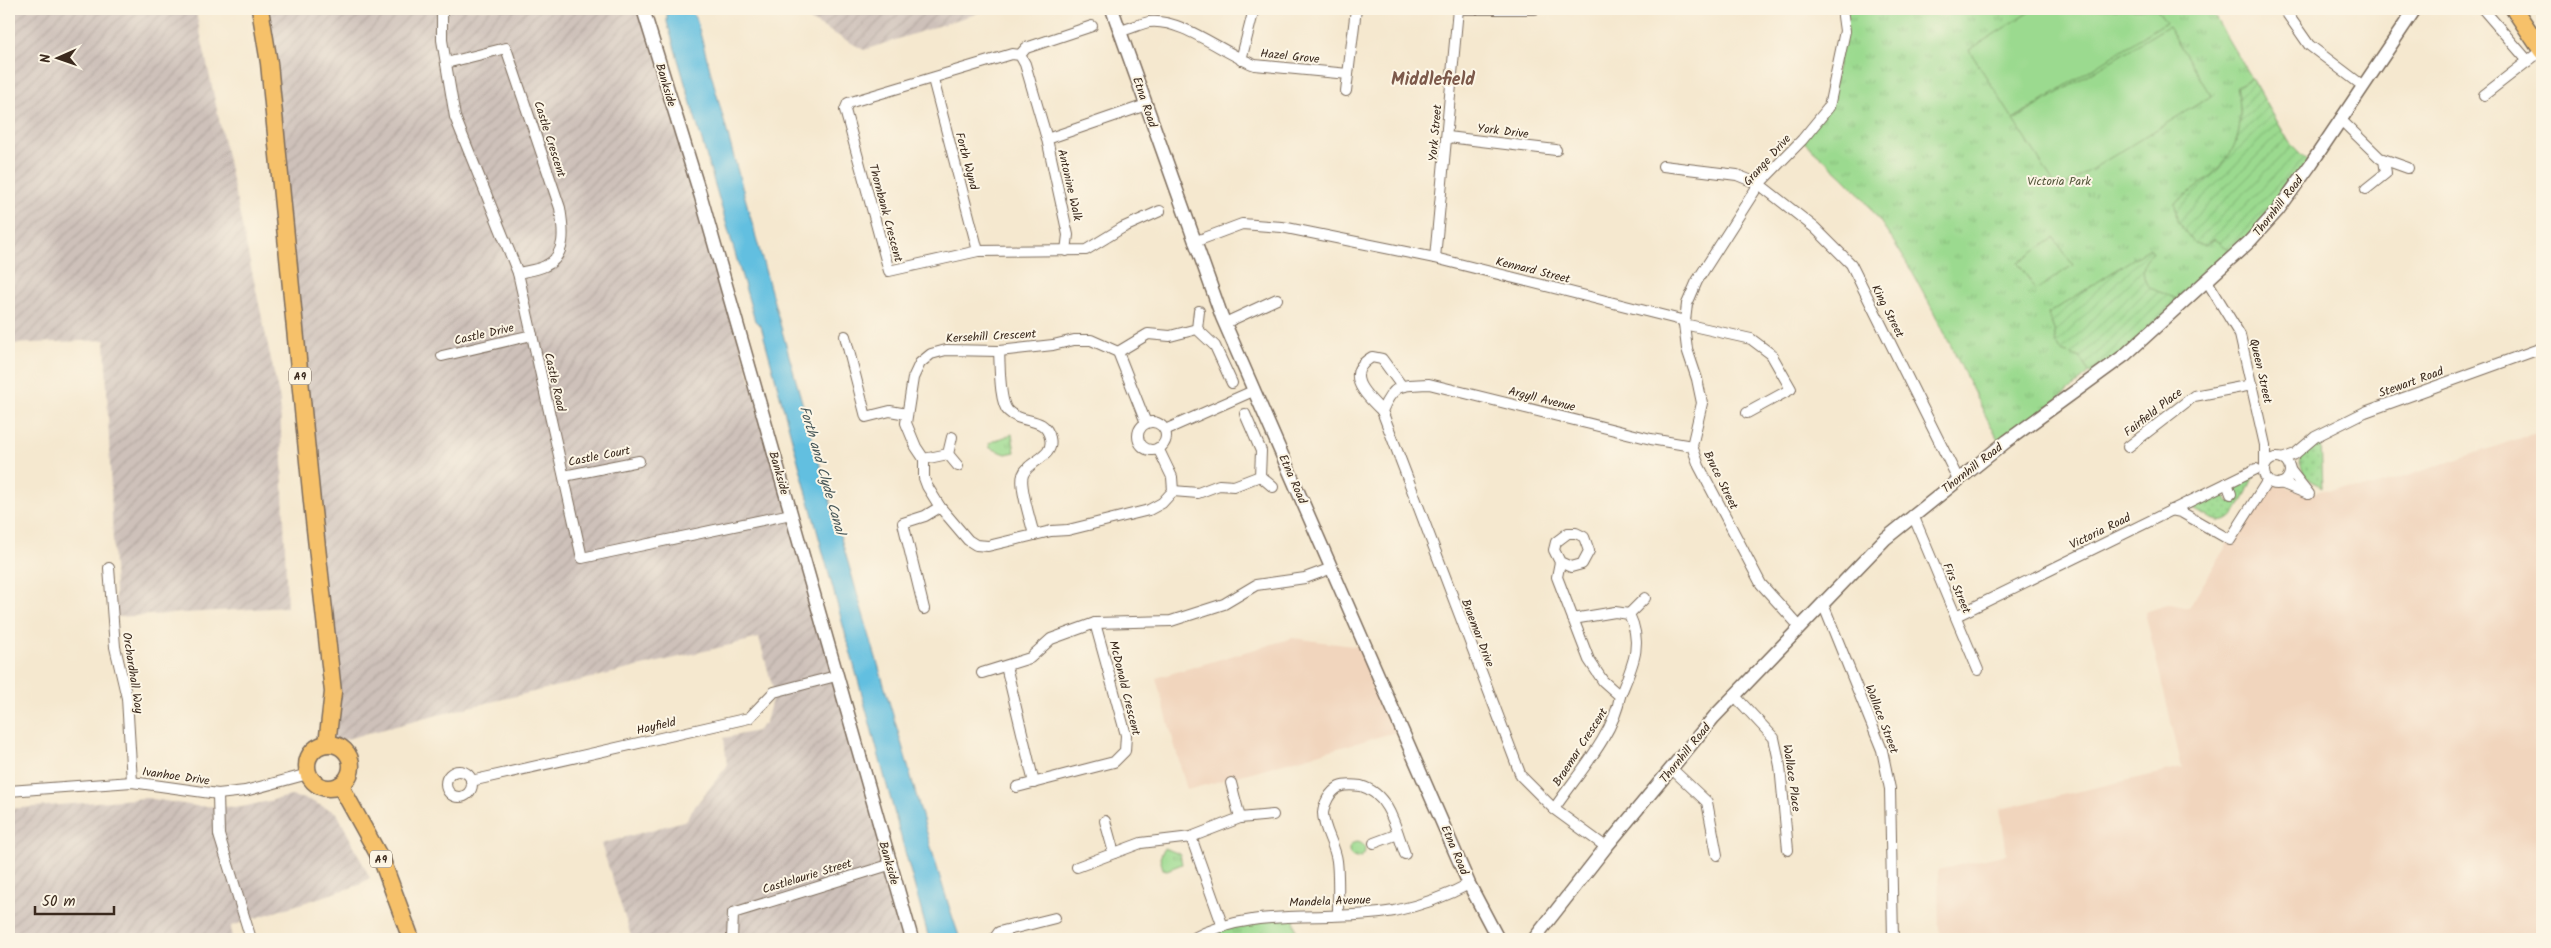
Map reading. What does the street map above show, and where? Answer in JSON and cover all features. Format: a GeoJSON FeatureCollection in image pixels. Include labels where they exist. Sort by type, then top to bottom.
{"type":"FeatureCollection","features":[{"type":"Feature","properties":{"kind":"main road","name":"A9"},"geometry":{"type":"LineString","coordinates":[[260,9],[270,63],[312,502],[333,692],[327,744]]}},
{"type":"Feature","properties":{"kind":"main road"},"geometry":{"type":"LineString","coordinates":[[2514,9],[2542,51]]}},
{"type":"Feature","properties":{"kind":"main road"},"geometry":{"type":"LineString","coordinates":[[327,744],[343,749],[351,763],[350,772],[340,785],[328,788],[322,787],[316,784],[308,774],[306,766],[312,751],[327,744]]}},
{"type":"Feature","properties":{"kind":"main road","name":"A9"},"geometry":{"type":"LineString","coordinates":[[340,785],[384,863],[411,939]]}},
{"type":"Feature","properties":{"kind":"street","name":"Castle Road"},"geometry":{"type":"LineString","coordinates":[[442,9],[442,40],[455,117],[518,274],[582,558],[791,514]]}},
{"type":"Feature","properties":{"kind":"street","name":"Bankside"},"geometry":{"type":"LineString","coordinates":[[643,9],[701,197],[889,865],[912,939]]}},
{"type":"Feature","properties":{"kind":"street","name":"Etna Road"},"geometry":{"type":"LineString","coordinates":[[1112,9],[1194,242],[1253,391],[1469,884],[1498,939]]}},
{"type":"Feature","properties":{"kind":"street"},"geometry":{"type":"LineString","coordinates":[[1241,60],[1254,9]]}},
{"type":"Feature","properties":{"kind":"street"},"geometry":{"type":"LineString","coordinates":[[1346,91],[1356,9]]}},
{"type":"Feature","properties":{"kind":"street"},"geometry":{"type":"LineString","coordinates":[[1458,9],[1535,9]]}},
{"type":"Feature","properties":{"kind":"street","name":"York Street"},"geometry":{"type":"LineString","coordinates":[[1435,258],[1448,136],[1458,9]]}},
{"type":"Feature","properties":{"kind":"street","name":"Grange Drive"},"geometry":{"type":"LineString","coordinates":[[1685,323],[1687,304],[1697,281],[1759,184],[1802,140],[1828,107],[1845,31],[1842,9]]}},
{"type":"Feature","properties":{"kind":"street"},"geometry":{"type":"LineString","coordinates":[[2284,9],[2309,45],[2363,86]]}},
{"type":"Feature","properties":{"kind":"street","name":"Thornhill Road"},"geometry":{"type":"LineString","coordinates":[[1534,939],[1606,847],[1734,695],[1885,539],[1958,479],[2125,355],[2249,242],[2278,210],[2415,9]]}},
{"type":"Feature","properties":{"kind":"street"},"geometry":{"type":"LineString","coordinates":[[2482,9],[2528,61]]}},
{"type":"Feature","properties":{"kind":"street","name":"Hazel Grove"},"geometry":{"type":"LineString","coordinates":[[1120,31],[1149,22],[1175,25],[1241,60],[1255,65],[1348,74]]}},
{"type":"Feature","properties":{"kind":"street"},"geometry":{"type":"LineString","coordinates":[[933,79],[1012,54],[1020,54],[1026,48],[1092,26]]}},
{"type":"Feature","properties":{"kind":"street","name":"Castle Crescent"},"geometry":{"type":"LineString","coordinates":[[446,63],[506,48],[560,208],[563,230],[561,247],[547,266],[518,274]]}},
{"type":"Feature","properties":{"kind":"street"},"geometry":{"type":"LineString","coordinates":[[2484,95],[2542,51]]}},
{"type":"Feature","properties":{"kind":"street"},"geometry":{"type":"LineString","coordinates":[[1020,54],[1025,64],[1047,139]]}},
{"type":"Feature","properties":{"kind":"street","name":"Thornbank Crescent"},"geometry":{"type":"LineString","coordinates":[[933,79],[848,103],[845,110],[889,271],[978,250]]}},
{"type":"Feature","properties":{"kind":"street","name":"Forth Wynd"},"geometry":{"type":"LineString","coordinates":[[933,79],[978,250]]}},
{"type":"Feature","properties":{"kind":"street","name":"Antonine Walk"},"geometry":{"type":"LineString","coordinates":[[1066,251],[1068,234],[1047,139],[1146,105]]}},
{"type":"Feature","properties":{"kind":"street"},"geometry":{"type":"LineString","coordinates":[[2340,119],[2384,160],[2408,168]]}},
{"type":"Feature","properties":{"kind":"street","name":"York Drive"},"geometry":{"type":"LineString","coordinates":[[1448,136],[1556,150]]}},
{"type":"Feature","properties":{"kind":"street"},"geometry":{"type":"LineString","coordinates":[[2366,189],[2386,174],[2384,160]]}},
{"type":"Feature","properties":{"kind":"street","name":"King Street"},"geometry":{"type":"LineString","coordinates":[[1663,166],[1737,175],[1759,184],[1815,228],[1851,264],[1958,479]]}},
{"type":"Feature","properties":{"kind":"street"},"geometry":{"type":"LineString","coordinates":[[978,250],[1086,250],[1122,228],[1160,211]]}},
{"type":"Feature","properties":{"kind":"street","name":"Kennard Street"},"geometry":{"type":"LineString","coordinates":[[1194,242],[1242,224],[1262,224],[1435,258],[1751,339],[1771,354],[1791,390],[1747,413]]}},
{"type":"Feature","properties":{"kind":"street","name":"Queen Street"},"geometry":{"type":"LineString","coordinates":[[2207,281],[2240,335],[2264,445],[2261,467],[2268,480]]}},
{"type":"Feature","properties":{"kind":"street"},"geometry":{"type":"LineString","coordinates":[[1225,323],[1277,299]]}},
{"type":"Feature","properties":{"kind":"street"},"geometry":{"type":"LineString","coordinates":[[1197,330],[1199,311]]}},
{"type":"Feature","properties":{"kind":"street","name":"Bruce Street"},"geometry":{"type":"LineString","coordinates":[[1685,323],[1688,349],[1698,379],[1702,403],[1692,446],[1699,466],[1761,584],[1799,626]]}},
{"type":"Feature","properties":{"kind":"street"},"geometry":{"type":"LineString","coordinates":[[1146,423],[1118,352],[1148,334],[1170,336],[1197,330]]}},
{"type":"Feature","properties":{"kind":"street"},"geometry":{"type":"LineString","coordinates":[[1197,330],[1215,346],[1232,383]]}},
{"type":"Feature","properties":{"kind":"street","name":"Castle Drive"},"geometry":{"type":"LineString","coordinates":[[442,356],[532,335]]}},
{"type":"Feature","properties":{"kind":"street"},"geometry":{"type":"LineString","coordinates":[[845,336],[866,417],[890,411],[906,414]]}},
{"type":"Feature","properties":{"kind":"street","name":"Kersehill Crescent"},"geometry":{"type":"LineString","coordinates":[[1118,352],[1091,340],[1082,340],[999,351],[946,350],[931,354],[920,363],[913,378],[906,414],[908,430],[924,459],[924,478],[940,507],[968,540],[976,545],[988,546],[1034,535],[1068,530],[1149,510],[1162,503],[1173,491]]}},
{"type":"Feature","properties":{"kind":"street","name":"Stewart Road"},"geometry":{"type":"LineString","coordinates":[[2295,454],[2315,437],[2366,412],[2542,348]]}},
{"type":"Feature","properties":{"kind":"street"},"geometry":{"type":"LineString","coordinates":[[999,351],[1003,399],[1007,409],[1022,418],[1040,422],[1047,428],[1051,440],[1050,448],[1045,456],[1030,466],[1022,476],[1022,491],[1034,535]]}},
{"type":"Feature","properties":{"kind":"street"},"geometry":{"type":"LineString","coordinates":[[1372,357],[1382,360],[1400,385],[1389,394],[1382,410],[1363,392],[1357,374],[1361,363],[1372,357]]}},
{"type":"Feature","properties":{"kind":"street","name":"Argyll Avenue"},"geometry":{"type":"LineString","coordinates":[[1400,385],[1429,384],[1650,439],[1692,446]]}},
{"type":"Feature","properties":{"kind":"street","name":"Fairfield Place"},"geometry":{"type":"LineString","coordinates":[[2128,447],[2194,396],[2252,385]]}},
{"type":"Feature","properties":{"kind":"street"},"geometry":{"type":"LineString","coordinates":[[1165,430],[1253,391]]}},
{"type":"Feature","properties":{"kind":"street","name":"Braemar Drive"},"geometry":{"type":"LineString","coordinates":[[1382,410],[1511,755],[1521,776],[1554,809],[1606,847]]}},
{"type":"Feature","properties":{"kind":"street"},"geometry":{"type":"LineString","coordinates":[[1245,414],[1261,451],[1260,476]]}},
{"type":"Feature","properties":{"kind":"street"},"geometry":{"type":"LineString","coordinates":[[1146,423],[1158,423],[1165,430],[1166,440],[1158,448],[1148,449],[1140,442],[1140,430],[1146,423]]}},
{"type":"Feature","properties":{"kind":"street"},"geometry":{"type":"LineString","coordinates":[[948,454],[952,437]]}},
{"type":"Feature","properties":{"kind":"street"},"geometry":{"type":"LineString","coordinates":[[2171,510],[2181,512],[2230,540],[2268,480],[2309,494],[2290,468],[2264,445]]}},
{"type":"Feature","properties":{"kind":"street"},"geometry":{"type":"LineString","coordinates":[[1158,448],[1172,477],[1173,491],[1198,493],[1219,486],[1234,486],[1260,476]]}},
{"type":"Feature","properties":{"kind":"street"},"geometry":{"type":"LineString","coordinates":[[924,459],[948,454]]}},
{"type":"Feature","properties":{"kind":"street"},"geometry":{"type":"LineString","coordinates":[[948,454],[958,466]]}},
{"type":"Feature","properties":{"kind":"street"},"geometry":{"type":"LineString","coordinates":[[2261,467],[2270,460],[2295,454]]}},
{"type":"Feature","properties":{"kind":"street"},"geometry":{"type":"LineString","coordinates":[[2281,483],[2288,478],[2295,454]]}},
{"type":"Feature","properties":{"kind":"street","name":"Castle Court"},"geometry":{"type":"LineString","coordinates":[[564,476],[639,461]]}},
{"type":"Feature","properties":{"kind":"street","name":"Victoria Road"},"geometry":{"type":"LineString","coordinates":[[1956,616],[2261,467]]}},
{"type":"Feature","properties":{"kind":"street"},"geometry":{"type":"LineString","coordinates":[[1260,476],[1273,487]]}},
{"type":"Feature","properties":{"kind":"street"},"geometry":{"type":"LineString","coordinates":[[2227,483],[2231,494]]}},
{"type":"Feature","properties":{"kind":"street"},"geometry":{"type":"LineString","coordinates":[[924,609],[903,523],[924,516],[940,507]]}},
{"type":"Feature","properties":{"kind":"street","name":"Firs Street"},"geometry":{"type":"LineString","coordinates":[[1913,515],[1978,670]]}},
{"type":"Feature","properties":{"kind":"street"},"geometry":{"type":"LineString","coordinates":[[1560,562],[1557,577],[1594,667],[1603,681],[1620,696]]}},
{"type":"Feature","properties":{"kind":"street","name":"Orchardhall Way"},"geometry":{"type":"LineString","coordinates":[[109,568],[115,647],[127,698],[132,782]]}},
{"type":"Feature","properties":{"kind":"street"},"geometry":{"type":"LineString","coordinates":[[982,673],[1030,658],[1051,639],[1095,623],[1170,621],[1224,604],[1256,585],[1305,578],[1332,568]]}},
{"type":"Feature","properties":{"kind":"street"},"geometry":{"type":"LineString","coordinates":[[1573,619],[1615,612],[1629,614],[1645,598]]}},
{"type":"Feature","properties":{"kind":"street","name":"Wallace Street"},"geometry":{"type":"LineString","coordinates":[[1822,604],[1882,750],[1890,789],[1893,939]]}},
{"type":"Feature","properties":{"kind":"street","name":"Braemar Crescent"},"geometry":{"type":"LineString","coordinates":[[1554,809],[1605,735],[1618,712],[1620,696],[1634,661],[1637,630],[1629,614]]}},
{"type":"Feature","properties":{"kind":"street","name":"McDonald Crescent"},"geometry":{"type":"LineString","coordinates":[[1017,787],[1114,762],[1125,751],[1126,735],[1095,623]]}},
{"type":"Feature","properties":{"kind":"street"},"geometry":{"type":"LineString","coordinates":[[1006,666],[1034,783]]}},
{"type":"Feature","properties":{"kind":"street","name":"Hayfield"},"geometry":{"type":"LineString","coordinates":[[471,782],[749,718],[774,692],[836,676]]}},
{"type":"Feature","properties":{"kind":"street","name":"Wallace Place"},"geometry":{"type":"LineString","coordinates":[[1734,695],[1774,738],[1780,766],[1788,850]]}},
{"type":"Feature","properties":{"kind":"street"},"geometry":{"type":"LineString","coordinates":[[1672,769],[1707,802],[1717,855]]}},
{"type":"Feature","properties":{"kind":"street","name":"Ivanhoe Drive"},"geometry":{"type":"LineString","coordinates":[[9,791],[132,782],[218,794],[245,791],[308,774]]}},
{"type":"Feature","properties":{"kind":"street"},"geometry":{"type":"LineString","coordinates":[[1231,783],[1240,818]]}},
{"type":"Feature","properties":{"kind":"street"},"geometry":{"type":"LineString","coordinates":[[1338,914],[1337,861],[1332,839],[1325,825],[1323,812],[1326,801],[1332,793],[1339,787],[1348,785],[1367,788],[1376,793],[1386,803],[1405,854]]}},
{"type":"Feature","properties":{"kind":"street"},"geometry":{"type":"LineString","coordinates":[[218,794],[220,835],[251,939]]}},
{"type":"Feature","properties":{"kind":"street"},"geometry":{"type":"LineString","coordinates":[[1077,867],[1141,843],[1190,837],[1240,818],[1273,815]]}},
{"type":"Feature","properties":{"kind":"street"},"geometry":{"type":"LineString","coordinates":[[1105,821],[1114,853]]}},
{"type":"Feature","properties":{"kind":"street"},"geometry":{"type":"LineString","coordinates":[[1374,843],[1398,834]]}},
{"type":"Feature","properties":{"kind":"street"},"geometry":{"type":"LineString","coordinates":[[1190,837],[1223,927]]}},
{"type":"Feature","properties":{"kind":"street","name":"Castlelaurie Street"},"geometry":{"type":"LineString","coordinates":[[732,939],[733,913],[889,865]]}},
{"type":"Feature","properties":{"kind":"street","name":"Mandela Avenue"},"geometry":{"type":"LineString","coordinates":[[1192,939],[1205,932],[1259,918],[1394,911],[1443,895],[1469,884]]}},
{"type":"Feature","properties":{"kind":"street"},"geometry":{"type":"LineString","coordinates":[[994,939],[1000,932],[1055,918]]}},
{"type":"Feature","properties":{"kind":"shaded area"},"geometry":{"type":"Polygon","coordinates":[[[9,9],[192,9],[196,13],[280,401],[287,607],[116,617],[105,340],[9,344],[9,9]]]}},
{"type":"Feature","properties":{"kind":"shaded area"},"geometry":{"type":"Polygon","coordinates":[[[260,9],[643,9],[913,939],[722,939],[720,934],[632,939],[601,844],[687,820],[689,814],[727,766],[724,738],[757,731],[766,722],[774,692],[759,638],[461,709],[327,744],[333,692],[260,9]]]}},
{"type":"Feature","properties":{"kind":"shaded area"},"geometry":{"type":"Polygon","coordinates":[[[790,9],[990,9],[864,50],[790,9]]]}},
{"type":"Feature","properties":{"kind":"shaded area"},"geometry":{"type":"Polygon","coordinates":[[[2542,431],[2542,939],[1939,939],[1938,870],[2007,854],[2000,809],[2182,768],[2145,612],[2170,604],[2189,608],[2228,543],[2271,482],[2309,494],[2323,490],[2374,487],[2542,431]]]}},
{"type":"Feature","properties":{"kind":"shaded area"},"geometry":{"type":"Polygon","coordinates":[[[1293,638],[1367,648],[1403,730],[1187,790],[1156,678],[1293,638]]]}},
{"type":"Feature","properties":{"kind":"shaded area"},"geometry":{"type":"Polygon","coordinates":[[[291,796],[309,800],[337,813],[370,878],[356,886],[231,926],[232,939],[9,939],[9,809],[147,798],[195,806],[242,807],[291,796]]]}},
{"type":"Feature","properties":{"kind":"green space","name":"Victoria Park"},"geometry":{"type":"Polygon","coordinates":[[[1842,9],[2210,9],[2289,142],[2311,164],[2236,255],[2001,445],[1938,320],[1885,229],[1851,184],[1802,140],[1829,107],[1845,31],[1842,9]]]}},
{"type":"Feature","properties":{"kind":"green space"},"geometry":{"type":"Polygon","coordinates":[[[2034,9],[2157,9],[2166,22],[2013,119],[1969,50],[2034,9]]]}},
{"type":"Feature","properties":{"kind":"green space"},"geometry":{"type":"Polygon","coordinates":[[[2168,26],[2211,96],[2058,190],[2014,120],[2168,26]]]}},
{"type":"Feature","properties":{"kind":"green space"},"geometry":{"type":"Polygon","coordinates":[[[2252,78],[2289,142],[2311,164],[2236,255],[2215,239],[2205,245],[2194,243],[2177,221],[2175,203],[2219,168],[2228,156],[2235,142],[2239,126],[2240,108],[2237,86],[2252,78]]]}},
{"type":"Feature","properties":{"kind":"green space"},"geometry":{"type":"Polygon","coordinates":[[[2054,238],[2073,265],[2036,290],[2018,263],[2054,238]]]}},
{"type":"Feature","properties":{"kind":"green space"},"geometry":{"type":"Polygon","coordinates":[[[2150,248],[2153,253],[2147,258],[2144,265],[2146,282],[2150,287],[2182,303],[2093,378],[2079,357],[2061,351],[2056,343],[2054,330],[2048,314],[2150,248]]]}},
{"type":"Feature","properties":{"kind":"green space"},"geometry":{"type":"Polygon","coordinates":[[[1012,434],[1015,452],[1006,454],[990,448],[989,443],[1012,434]]]}},
{"type":"Feature","properties":{"kind":"green space"},"geometry":{"type":"Polygon","coordinates":[[[2320,441],[2322,488],[2305,476],[2300,464],[2302,454],[2320,441]]]}},
{"type":"Feature","properties":{"kind":"green space"},"geometry":{"type":"Polygon","coordinates":[[[2254,475],[2245,497],[2236,512],[2224,521],[2214,520],[2189,507],[2221,492],[2229,502],[2237,498],[2235,486],[2254,475]]]}},
{"type":"Feature","properties":{"kind":"green space"},"geometry":{"type":"Polygon","coordinates":[[[1354,842],[1360,842],[1365,847],[1363,856],[1354,858],[1349,853],[1349,847],[1354,842]]]}},
{"type":"Feature","properties":{"kind":"green space"},"geometry":{"type":"Polygon","coordinates":[[[1164,848],[1180,854],[1182,864],[1167,870],[1163,869],[1160,858],[1164,848]]]}},
{"type":"Feature","properties":{"kind":"green space"},"geometry":{"type":"Polygon","coordinates":[[[1293,915],[1298,939],[1207,939],[1205,932],[1293,915]]]}},
{"type":"Feature","properties":{"kind":"water"},"geometry":{"type":"Polygon","coordinates":[[[667,9],[691,9],[697,22],[815,449],[932,852],[960,939],[929,939],[761,326],[755,321],[667,22],[667,9]]]}},
{"type":"Feature","properties":{"kind":"district","name":"Middlefield"},"geometry":{"type":"Point","coordinates":[1433,79]}},
{"type":"Feature","properties":{"kind":"water label","name":"Forth and Clyde Canal"},"geometry":{"type":"Point","coordinates":[823,470]}}]}
